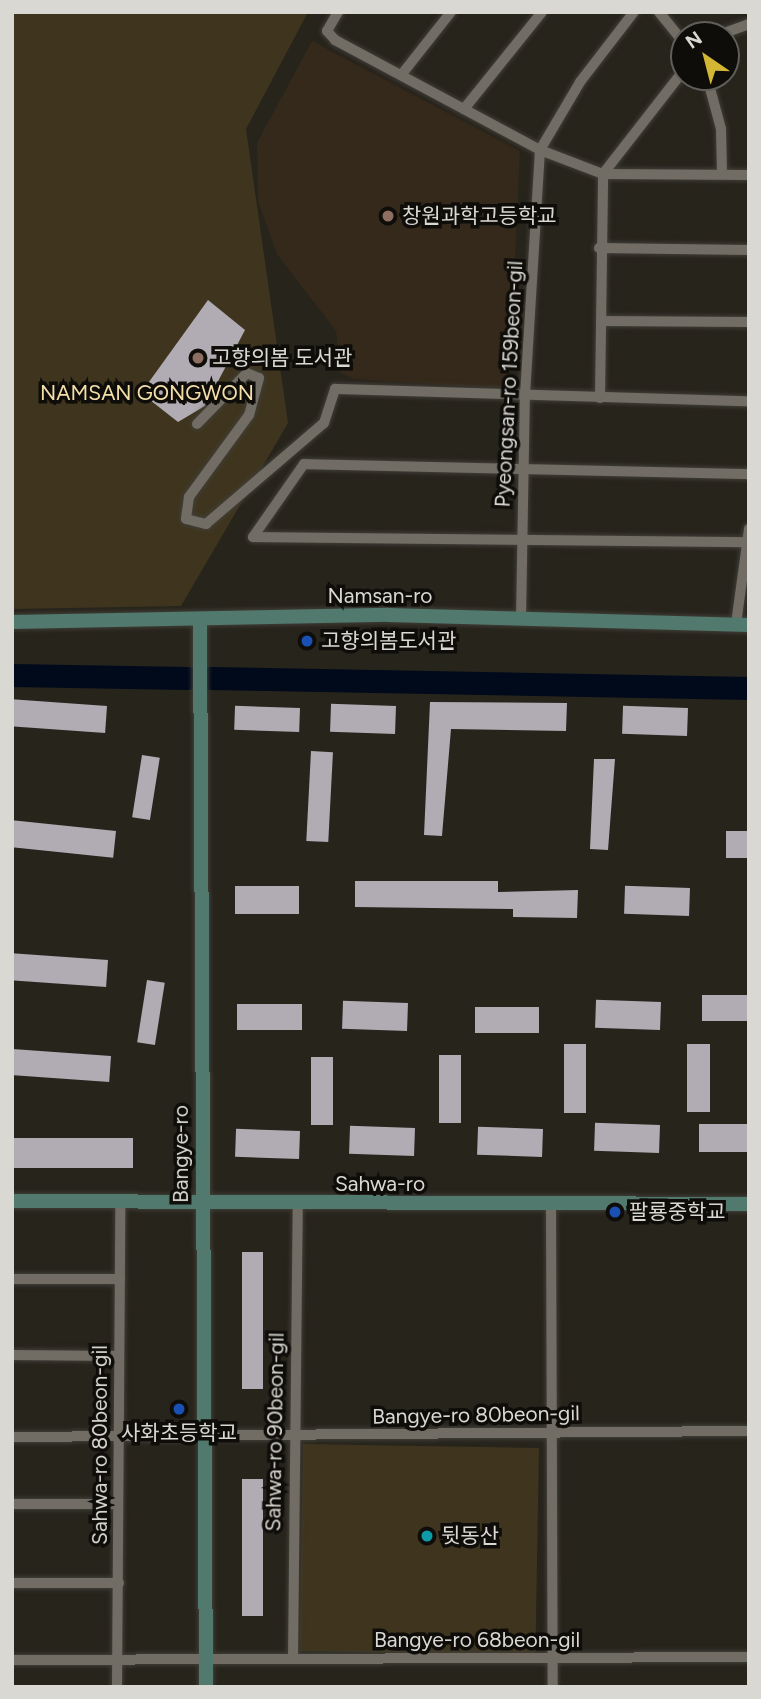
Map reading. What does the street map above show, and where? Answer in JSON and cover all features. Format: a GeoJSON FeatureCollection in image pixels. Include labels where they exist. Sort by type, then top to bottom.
{"type":"FeatureCollection","features":[{"type":"Feature","properties":{"kind":"main road","name":"Namsan-ro"},"geometry":{"type":"LineString","coordinates":[[12,622],[521,619],[743,625]]}},
{"type":"Feature","properties":{"kind":"main road","name":"Bangye-ro"},"geometry":{"type":"LineString","coordinates":[[200,622],[206,1687]]}},
{"type":"Feature","properties":{"kind":"main road","name":"Sahwa-ro"},"geometry":{"type":"LineString","coordinates":[[12,1201],[202,1205],[749,1204]]}},
{"type":"Feature","properties":{"kind":"street"},"geometry":{"type":"LineString","coordinates":[[338,12],[327,31],[335,40],[540,150],[603,174],[749,175]]}},
{"type":"Feature","properties":{"kind":"street"},"geometry":{"type":"LineString","coordinates":[[402,74],[452,12]]}},
{"type":"Feature","properties":{"kind":"street"},"geometry":{"type":"LineString","coordinates":[[464,109],[542,12]]}},
{"type":"Feature","properties":{"kind":"street","name":"Pyeongsan-ro 159beon-gil"},"geometry":{"type":"LineString","coordinates":[[521,619],[522,468],[540,150],[580,82],[634,12]]}},
{"type":"Feature","properties":{"kind":"street"},"geometry":{"type":"LineString","coordinates":[[659,12],[670,26]]}},
{"type":"Feature","properties":{"kind":"street"},"geometry":{"type":"LineString","coordinates":[[600,398],[599,248],[603,174],[670,88]]}},
{"type":"Feature","properties":{"kind":"street"},"geometry":{"type":"LineString","coordinates":[[711,91],[719,117],[722,174]]}},
{"type":"Feature","properties":{"kind":"street"},"geometry":{"type":"LineString","coordinates":[[599,248],[749,250]]}},
{"type":"Feature","properties":{"kind":"street"},"geometry":{"type":"LineString","coordinates":[[600,321],[749,322]]}},
{"type":"Feature","properties":{"kind":"street"},"geometry":{"type":"LineString","coordinates":[[197,424],[247,373],[259,378],[249,415],[189,497],[186,519],[206,524],[324,423],[335,389],[749,401]]}},
{"type":"Feature","properties":{"kind":"street"},"geometry":{"type":"LineString","coordinates":[[746,542],[253,537],[304,464],[749,474]]}},
{"type":"Feature","properties":{"kind":"street"},"geometry":{"type":"LineString","coordinates":[[743,625],[746,542],[749,529]]}},
{"type":"Feature","properties":{"kind":"street","name":"Sahwa-ro 80beon-gil"},"geometry":{"type":"LineString","coordinates":[[117,1687],[120,1203]]}},
{"type":"Feature","properties":{"kind":"street"},"geometry":{"type":"LineString","coordinates":[[551,1204],[553,1687]]}},
{"type":"Feature","properties":{"kind":"street","name":"Sahwa-ro 90beon-gil"},"geometry":{"type":"LineString","coordinates":[[293,1659],[298,1205]]}},
{"type":"Feature","properties":{"kind":"street"},"geometry":{"type":"LineString","coordinates":[[12,1279],[120,1279]]}},
{"type":"Feature","properties":{"kind":"street"},"geometry":{"type":"LineString","coordinates":[[12,1355],[119,1356]]}},
{"type":"Feature","properties":{"kind":"street","name":"Bangye-ro 80beon-gil"},"geometry":{"type":"LineString","coordinates":[[12,1437],[294,1438],[552,1431],[749,1431]]}},
{"type":"Feature","properties":{"kind":"street"},"geometry":{"type":"LineString","coordinates":[[12,1504],[118,1504]]}},
{"type":"Feature","properties":{"kind":"street"},"geometry":{"type":"LineString","coordinates":[[12,1583],[118,1583]]}},
{"type":"Feature","properties":{"kind":"street","name":"Bangye-ro 68beon-gil"},"geometry":{"type":"LineString","coordinates":[[12,1660],[116,1658],[552,1661],[749,1657]]}},
{"type":"Feature","properties":{"kind":"shaded area","name":"창원과학고등학교"},"geometry":{"type":"Polygon","coordinates":[[[312,41],[520,151],[509,389],[353,379],[340,372],[336,331],[277,254],[258,201],[257,143],[312,41]]]}},
{"type":"Feature","properties":{"kind":"green space","name":"NAMSAN GONGWON"},"geometry":{"type":"Polygon","coordinates":[[[12,12],[308,12],[246,129],[288,423],[181,606],[12,609],[12,12]]]}},
{"type":"Feature","properties":{"kind":"green space"},"geometry":{"type":"Polygon","coordinates":[[[303,1444],[539,1448],[535,1655],[299,1651],[303,1444]]]}},
{"type":"Feature","properties":{"kind":"building","name":"고향의봄 도서관"},"geometry":{"type":"Polygon","coordinates":[[[208,300],[245,330],[205,406],[178,422],[141,393],[208,300]]]}},
{"type":"Feature","properties":{"kind":"building"},"geometry":{"type":"Polygon","coordinates":[[[12,699],[107,706],[105,733],[12,726],[12,699]]]}},
{"type":"Feature","properties":{"kind":"building"},"geometry":{"type":"Polygon","coordinates":[[[430,702],[567,703],[566,731],[451,729],[442,836],[424,835],[430,702]]]}},
{"type":"Feature","properties":{"kind":"building"},"geometry":{"type":"Polygon","coordinates":[[[331,704],[396,706],[395,734],[330,732],[331,704]]]}},
{"type":"Feature","properties":{"kind":"building"},"geometry":{"type":"Polygon","coordinates":[[[235,706],[300,708],[299,732],[234,730],[235,706]]]}},
{"type":"Feature","properties":{"kind":"building"},"geometry":{"type":"Polygon","coordinates":[[[623,706],[688,708],[687,736],[622,734],[623,706]]]}},
{"type":"Feature","properties":{"kind":"building"},"geometry":{"type":"Polygon","coordinates":[[[311,751],[333,752],[328,842],[306,841],[311,751]]]}},
{"type":"Feature","properties":{"kind":"building"},"geometry":{"type":"Polygon","coordinates":[[[142,755],[160,758],[150,820],[132,817],[142,755]]]}},
{"type":"Feature","properties":{"kind":"building"},"geometry":{"type":"Polygon","coordinates":[[[594,759],[615,759],[608,850],[590,849],[594,759]]]}},
{"type":"Feature","properties":{"kind":"building"},"geometry":{"type":"Polygon","coordinates":[[[13,820],[116,831],[113,858],[12,847],[13,820]]]}},
{"type":"Feature","properties":{"kind":"building"},"geometry":{"type":"Polygon","coordinates":[[[726,831],[749,831],[749,858],[726,858],[726,831]]]}},
{"type":"Feature","properties":{"kind":"building"},"geometry":{"type":"Polygon","coordinates":[[[355,881],[498,881],[498,892],[578,890],[577,918],[513,917],[513,909],[355,907],[355,881]]]}},
{"type":"Feature","properties":{"kind":"building"},"geometry":{"type":"Polygon","coordinates":[[[235,886],[299,886],[299,914],[235,914],[235,886]]]}},
{"type":"Feature","properties":{"kind":"building"},"geometry":{"type":"Polygon","coordinates":[[[625,886],[690,888],[689,916],[624,914],[625,886]]]}},
{"type":"Feature","properties":{"kind":"building"},"geometry":{"type":"Polygon","coordinates":[[[12,953],[108,960],[106,987],[12,980],[12,953]]]}},
{"type":"Feature","properties":{"kind":"building"},"geometry":{"type":"Polygon","coordinates":[[[147,980],[165,983],[155,1045],[137,1042],[147,980]]]}},
{"type":"Feature","properties":{"kind":"building"},"geometry":{"type":"Polygon","coordinates":[[[702,995],[749,995],[749,1021],[702,1021],[702,995]]]}},
{"type":"Feature","properties":{"kind":"building"},"geometry":{"type":"Polygon","coordinates":[[[596,1000],[661,1002],[660,1030],[595,1028],[596,1000]]]}},
{"type":"Feature","properties":{"kind":"building"},"geometry":{"type":"Polygon","coordinates":[[[343,1001],[408,1003],[407,1031],[342,1029],[343,1001]]]}},
{"type":"Feature","properties":{"kind":"building"},"geometry":{"type":"Polygon","coordinates":[[[237,1004],[302,1004],[302,1030],[237,1030],[237,1004]]]}},
{"type":"Feature","properties":{"kind":"building"},"geometry":{"type":"Polygon","coordinates":[[[475,1007],[539,1007],[539,1033],[475,1033],[475,1007]]]}},
{"type":"Feature","properties":{"kind":"building"},"geometry":{"type":"Polygon","coordinates":[[[564,1044],[586,1044],[586,1113],[564,1113],[564,1044]]]}},
{"type":"Feature","properties":{"kind":"building"},"geometry":{"type":"Polygon","coordinates":[[[687,1044],[710,1044],[710,1112],[687,1112],[687,1044]]]}},
{"type":"Feature","properties":{"kind":"building"},"geometry":{"type":"Polygon","coordinates":[[[12,1049],[111,1056],[109,1082],[12,1075],[12,1049]]]}},
{"type":"Feature","properties":{"kind":"building"},"geometry":{"type":"Polygon","coordinates":[[[439,1055],[461,1055],[461,1123],[439,1123],[439,1055]]]}},
{"type":"Feature","properties":{"kind":"building"},"geometry":{"type":"Polygon","coordinates":[[[311,1057],[333,1057],[333,1125],[311,1125],[311,1057]]]}},
{"type":"Feature","properties":{"kind":"building"},"geometry":{"type":"Polygon","coordinates":[[[595,1123],[660,1125],[659,1153],[594,1151],[595,1123]]]}},
{"type":"Feature","properties":{"kind":"building"},"geometry":{"type":"Polygon","coordinates":[[[699,1124],[749,1124],[749,1152],[699,1152],[699,1124]]]}},
{"type":"Feature","properties":{"kind":"building"},"geometry":{"type":"Polygon","coordinates":[[[350,1126],[415,1128],[414,1156],[349,1154],[350,1126]]]}},
{"type":"Feature","properties":{"kind":"building"},"geometry":{"type":"Polygon","coordinates":[[[478,1127],[543,1129],[542,1157],[477,1155],[478,1127]]]}},
{"type":"Feature","properties":{"kind":"building"},"geometry":{"type":"Polygon","coordinates":[[[236,1129],[300,1131],[299,1159],[235,1157],[236,1129]]]}},
{"type":"Feature","properties":{"kind":"building"},"geometry":{"type":"Polygon","coordinates":[[[12,1138],[133,1138],[133,1168],[12,1168],[12,1138]]]}},
{"type":"Feature","properties":{"kind":"building"},"geometry":{"type":"Polygon","coordinates":[[[242,1252],[263,1252],[263,1389],[242,1389],[242,1252]]]}},
{"type":"Feature","properties":{"kind":"building"},"geometry":{"type":"Polygon","coordinates":[[[242,1479],[263,1479],[263,1616],[242,1616],[242,1479]]]}},
{"type":"Feature","properties":{"kind":"waterway"},"geometry":{"type":"LineString","coordinates":[[12,675],[187,678]]}},
{"type":"Feature","properties":{"kind":"waterway"},"geometry":{"type":"LineString","coordinates":[[210,678],[749,688]]}},
{"type":"Feature","properties":{"kind":"place","name":"창원과학고등학교"},"geometry":{"type":"Point","coordinates":[388,216]}},
{"type":"Feature","properties":{"kind":"place","name":"고향의봄 도서관"},"geometry":{"type":"Point","coordinates":[198,358]}},
{"type":"Feature","properties":{"kind":"place","name":"고향의봄도서관"},"geometry":{"type":"Point","coordinates":[307,641]}},
{"type":"Feature","properties":{"kind":"place","name":"팔룡중학교"},"geometry":{"type":"Point","coordinates":[615,1212]}},
{"type":"Feature","properties":{"kind":"place","name":"사화초등학교"},"geometry":{"type":"Point","coordinates":[179,1409]}},
{"type":"Feature","properties":{"kind":"place","name":"뒷동산"},"geometry":{"type":"Point","coordinates":[427,1536]}}]}
